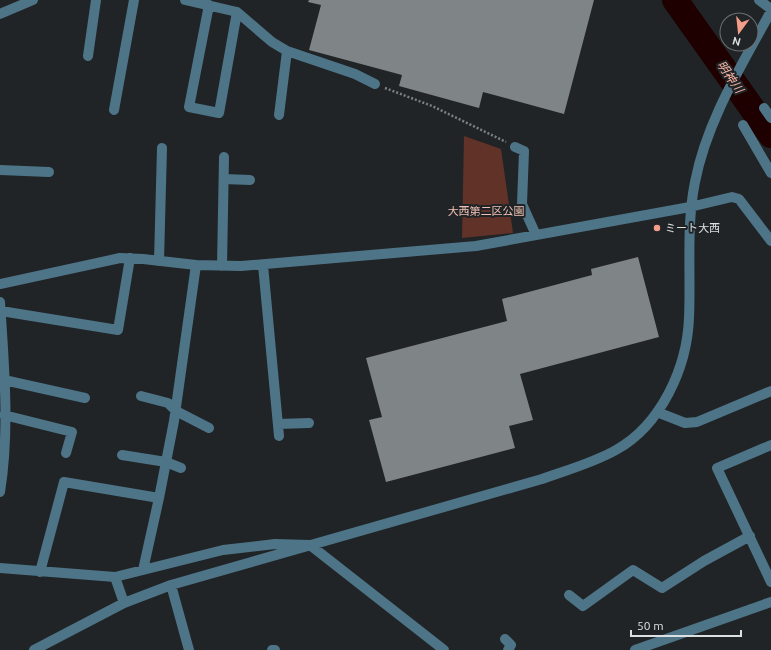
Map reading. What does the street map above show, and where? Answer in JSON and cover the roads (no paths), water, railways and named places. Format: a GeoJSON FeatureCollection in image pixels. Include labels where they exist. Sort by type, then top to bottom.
{"type":"FeatureCollection","features":[{"type":"Feature","properties":{"kind":"street"},"geometry":{"type":"LineString","coordinates":[[88,56],[96,0]]}},
{"type":"Feature","properties":{"kind":"street"},"geometry":{"type":"LineString","coordinates":[[114,110],[134,0]]}},
{"type":"Feature","properties":{"kind":"street"},"geometry":{"type":"LineString","coordinates":[[185,0],[209,5],[222,4],[237,12],[272,42],[287,51],[355,74],[375,84]]}},
{"type":"Feature","properties":{"kind":"street"},"geometry":{"type":"LineString","coordinates":[[34,650],[124,603],[171,585],[542,479],[589,463],[617,450],[639,434],[657,412],[678,374],[685,349],[689,319],[690,207],[702,155],[724,99],[771,10],[758,0]]}},
{"type":"Feature","properties":{"kind":"street"},"geometry":{"type":"LineString","coordinates":[[0,14],[29,1]]}},
{"type":"Feature","properties":{"kind":"street"},"geometry":{"type":"LineString","coordinates":[[209,5],[189,107],[219,113],[237,12]]}},
{"type":"Feature","properties":{"kind":"street"},"geometry":{"type":"LineString","coordinates":[[279,115],[287,51]]}},
{"type":"Feature","properties":{"kind":"street"},"geometry":{"type":"LineString","coordinates":[[764,108],[771,118]]}},
{"type":"Feature","properties":{"kind":"street"},"geometry":{"type":"LineString","coordinates":[[743,125],[771,173]]}},
{"type":"Feature","properties":{"kind":"street"},"geometry":{"type":"LineString","coordinates":[[516,147],[524,151],[522,204],[536,235]]}},
{"type":"Feature","properties":{"kind":"street"},"geometry":{"type":"LineString","coordinates":[[158,261],[162,148]]}},
{"type":"Feature","properties":{"kind":"street"},"geometry":{"type":"LineString","coordinates":[[222,266],[224,157]]}},
{"type":"Feature","properties":{"kind":"street"},"geometry":{"type":"LineString","coordinates":[[0,170],[49,172]]}},
{"type":"Feature","properties":{"kind":"street"},"geometry":{"type":"LineString","coordinates":[[224,179],[250,180]]}},
{"type":"Feature","properties":{"kind":"street"},"geometry":{"type":"LineString","coordinates":[[0,284],[96,263],[130,258],[196,265],[263,265],[476,246],[690,207],[732,196],[739,199],[771,241]]}},
{"type":"Feature","properties":{"kind":"street"},"geometry":{"type":"LineString","coordinates":[[0,488],[4,471],[4,415],[2,392],[4,380],[0,307],[118,330],[130,258]]}},
{"type":"Feature","properties":{"kind":"street"},"geometry":{"type":"LineString","coordinates":[[144,570],[176,411],[196,265]]}},
{"type":"Feature","properties":{"kind":"street"},"geometry":{"type":"LineString","coordinates":[[263,265],[279,436]]}},
{"type":"Feature","properties":{"kind":"street"},"geometry":{"type":"LineString","coordinates":[[4,380],[85,398]]}},
{"type":"Feature","properties":{"kind":"street"},"geometry":{"type":"LineString","coordinates":[[657,412],[685,423],[697,422],[771,391]]}},
{"type":"Feature","properties":{"kind":"street"},"geometry":{"type":"LineString","coordinates":[[141,396],[168,403],[176,411],[209,428]]}},
{"type":"Feature","properties":{"kind":"street"},"geometry":{"type":"LineString","coordinates":[[4,415],[72,432],[66,452]]}},
{"type":"Feature","properties":{"kind":"street"},"geometry":{"type":"LineString","coordinates":[[278,424],[309,423]]}},
{"type":"Feature","properties":{"kind":"street"},"geometry":{"type":"LineString","coordinates":[[771,445],[717,468],[771,582]]}},
{"type":"Feature","properties":{"kind":"street"},"geometry":{"type":"LineString","coordinates":[[122,455],[166,462],[181,468]]}},
{"type":"Feature","properties":{"kind":"street"},"geometry":{"type":"LineString","coordinates":[[40,572],[64,482],[159,498]]}},
{"type":"Feature","properties":{"kind":"street"},"geometry":{"type":"LineString","coordinates":[[569,595],[582,606],[633,570],[662,588],[704,561],[750,536]]}},
{"type":"Feature","properties":{"kind":"street"},"geometry":{"type":"LineString","coordinates":[[0,568],[115,577],[223,550],[275,544],[310,545],[442,649]]}},
{"type":"Feature","properties":{"kind":"street"},"geometry":{"type":"LineString","coordinates":[[115,577],[124,603]]}},
{"type":"Feature","properties":{"kind":"street"},"geometry":{"type":"LineString","coordinates":[[171,585],[189,650]]}},
{"type":"Feature","properties":{"kind":"street"},"geometry":{"type":"LineString","coordinates":[[635,650],[771,602]]}},
{"type":"Feature","properties":{"kind":"street"},"geometry":{"type":"LineString","coordinates":[[504,639],[511,644],[508,650]]}},
{"type":"Feature","properties":{"kind":"waterway","name":"明神川"},"geometry":{"type":"LineString","coordinates":[[675,0],[771,135]]}},
{"type":"Feature","properties":{"kind":"place","name":"ミート大西"},"geometry":{"type":"Point","coordinates":[657,228]}},
{"type":"Feature","properties":{"kind":"park label","name":"大西第二区公園"},"geometry":{"type":"Point","coordinates":[486,211]}}]}
